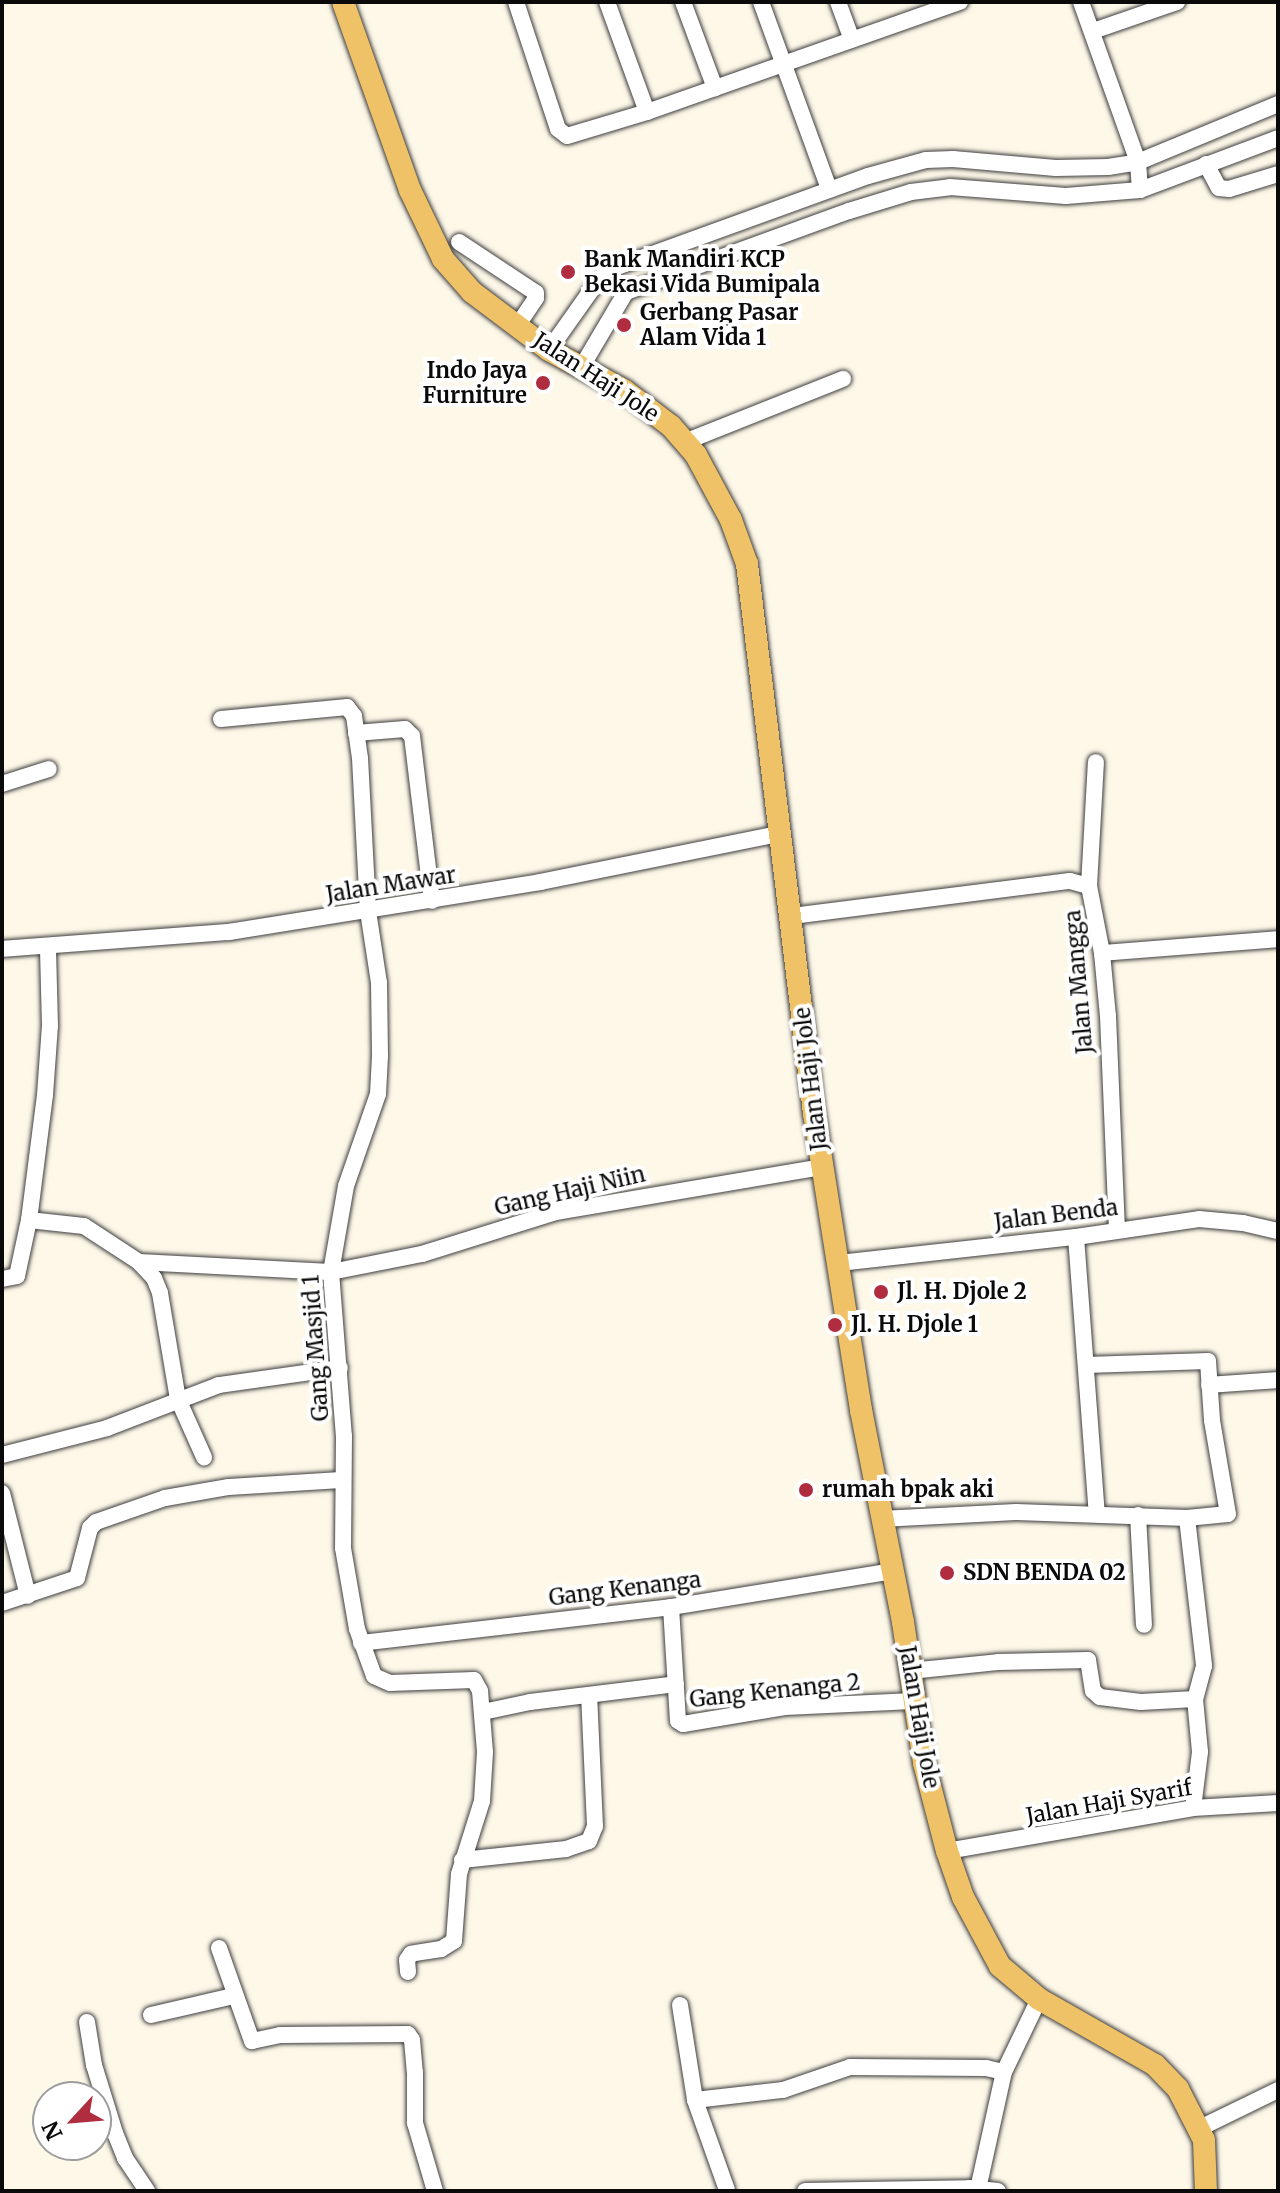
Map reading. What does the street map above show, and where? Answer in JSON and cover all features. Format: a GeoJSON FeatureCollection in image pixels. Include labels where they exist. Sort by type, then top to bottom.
{"type":"FeatureCollection","features":[{"type":"Feature","properties":{"kind":"main road","name":"Jalan Haji Jole"},"geometry":{"type":"LineString","coordinates":[[343,2],[410,190],[443,259],[472,292],[549,350],[625,391],[687,441],[714,485],[747,564],[822,1167],[924,1763],[947,1851],[963,1897],[985,1944],[1000,1966],[1039,1999],[1155,2065],[1178,2089],[1200,2128],[1206,2153],[1206,2191]]}},
{"type":"Feature","properties":{"kind":"street"},"geometry":{"type":"LineString","coordinates":[[516,2],[558,129],[567,136],[576,136],[852,40],[915,10],[960,2]]}},
{"type":"Feature","properties":{"kind":"street"},"geometry":{"type":"LineString","coordinates":[[607,2],[647,112]]}},
{"type":"Feature","properties":{"kind":"street"},"geometry":{"type":"LineString","coordinates":[[683,2],[715,88]]}},
{"type":"Feature","properties":{"kind":"street"},"geometry":{"type":"LineString","coordinates":[[761,2],[829,189]]}},
{"type":"Feature","properties":{"kind":"street"},"geometry":{"type":"LineString","coordinates":[[838,2],[852,40]]}},
{"type":"Feature","properties":{"kind":"street"},"geometry":{"type":"LineString","coordinates":[[1081,2],[1138,162],[1140,190]]}},
{"type":"Feature","properties":{"kind":"street"},"geometry":{"type":"LineString","coordinates":[[1093,31],[1171,3]]}},
{"type":"Feature","properties":{"kind":"street"},"geometry":{"type":"LineString","coordinates":[[549,350],[600,278],[614,268],[829,189],[926,160],[968,159],[1056,168],[1108,167],[1138,162],[1278,104]]}},
{"type":"Feature","properties":{"kind":"street"},"geometry":{"type":"LineString","coordinates":[[581,368],[626,292],[849,211],[911,192],[950,187],[1066,196],[1140,190],[1278,138]]}},
{"type":"Feature","properties":{"kind":"street"},"geometry":{"type":"LineString","coordinates":[[1206,164],[1219,188],[1229,189],[1278,174]]}},
{"type":"Feature","properties":{"kind":"street"},"geometry":{"type":"LineString","coordinates":[[459,242],[531,286],[536,293],[536,298],[518,325]]}},
{"type":"Feature","properties":{"kind":"street"},"geometry":{"type":"LineString","coordinates":[[600,278],[626,292]]}},
{"type":"Feature","properties":{"kind":"street"},"geometry":{"type":"LineString","coordinates":[[687,441],[843,379]]}},
{"type":"Feature","properties":{"kind":"street"},"geometry":{"type":"LineString","coordinates":[[221,719],[340,706],[347,707],[354,716],[356,733],[405,729],[412,736],[432,901]]}},
{"type":"Feature","properties":{"kind":"street","name":"Gang Masjid 1"},"geometry":{"type":"LineString","coordinates":[[356,733],[368,911],[379,983],[378,1094],[346,1186],[331,1272],[344,1436],[341,1480],[343,1548],[361,1643],[376,1680],[390,1683],[474,1680],[479,1686],[483,1712]]}},
{"type":"Feature","properties":{"kind":"street"},"geometry":{"type":"LineString","coordinates":[[1089,886],[1096,762]]}},
{"type":"Feature","properties":{"kind":"street"},"geometry":{"type":"LineString","coordinates":[[2,784],[49,769]]}},
{"type":"Feature","properties":{"kind":"street","name":"Jalan Mawar"},"geometry":{"type":"LineString","coordinates":[[2,949],[215,934],[432,901],[782,833]]}},
{"type":"Feature","properties":{"kind":"street","name":"Jalan Mangga"},"geometry":{"type":"LineString","coordinates":[[792,916],[1070,881],[1089,886],[1102,953],[1117,1230]]}},
{"type":"Feature","properties":{"kind":"street"},"geometry":{"type":"LineString","coordinates":[[1102,953],[1278,939]]}},
{"type":"Feature","properties":{"kind":"street"},"geometry":{"type":"LineString","coordinates":[[2,1279],[10,1280],[17,1276],[29,1220],[50,1026],[48,947]]}},
{"type":"Feature","properties":{"kind":"street","name":"Gang Haji Niin"},"geometry":{"type":"LineString","coordinates":[[139,1262],[331,1272],[422,1254],[556,1212],[822,1167]]}},
{"type":"Feature","properties":{"kind":"street","name":"Jalan Benda"},"geometry":{"type":"LineString","coordinates":[[839,1263],[1076,1237],[1199,1219],[1243,1223],[1278,1231]]}},
{"type":"Feature","properties":{"kind":"street"},"geometry":{"type":"LineString","coordinates":[[29,1220],[84,1226],[139,1262],[154,1278],[160,1293],[178,1399],[204,1457]]}},
{"type":"Feature","properties":{"kind":"street"},"geometry":{"type":"LineString","coordinates":[[1076,1237],[1097,1514]]}},
{"type":"Feature","properties":{"kind":"street"},"geometry":{"type":"LineString","coordinates":[[881,1519],[1016,1512],[1187,1518],[1223,1516],[1229,1511],[1212,1420],[1210,1364],[1206,1359],[1086,1365]]}},
{"type":"Feature","properties":{"kind":"street"},"geometry":{"type":"LineString","coordinates":[[2,1455],[107,1428],[219,1385],[340,1368]]}},
{"type":"Feature","properties":{"kind":"street"},"geometry":{"type":"LineString","coordinates":[[1209,1385],[1278,1380]]}},
{"type":"Feature","properties":{"kind":"street"},"geometry":{"type":"LineString","coordinates":[[2,1603],[77,1578],[90,1528],[96,1522],[165,1498],[229,1487],[341,1480]]}},
{"type":"Feature","properties":{"kind":"street"},"geometry":{"type":"LineString","coordinates":[[2,1493],[28,1596]]}},
{"type":"Feature","properties":{"kind":"street"},"geometry":{"type":"LineString","coordinates":[[1138,1515],[1144,1625]]}},
{"type":"Feature","properties":{"kind":"street"},"geometry":{"type":"LineString","coordinates":[[1187,1518],[1204,1666],[1195,1699],[1200,1752],[1193,1808]]}},
{"type":"Feature","properties":{"kind":"street","name":"Gang Kenanga"},"geometry":{"type":"LineString","coordinates":[[361,1643],[671,1607],[893,1571]]}},
{"type":"Feature","properties":{"kind":"street"},"geometry":{"type":"LineString","coordinates":[[408,1972],[407,1960],[411,1954],[453,1944],[462,1860],[483,1791],[483,1712],[676,1684],[671,1607]]}},
{"type":"Feature","properties":{"kind":"street"},"geometry":{"type":"LineString","coordinates":[[910,1671],[998,1662],[1088,1660],[1093,1691],[1100,1697],[1141,1702],[1195,1699]]}},
{"type":"Feature","properties":{"kind":"street","name":"Gang Kenanga 2"},"geometry":{"type":"LineString","coordinates":[[676,1684],[678,1721],[683,1724],[785,1707],[913,1701]]}},
{"type":"Feature","properties":{"kind":"street"},"geometry":{"type":"LineString","coordinates":[[462,1860],[566,1849],[589,1841],[595,1815],[589,1696]]}},
{"type":"Feature","properties":{"kind":"street","name":"Jalan Haji Syarif"},"geometry":{"type":"LineString","coordinates":[[947,1851],[1193,1808],[1278,1803]]}},
{"type":"Feature","properties":{"kind":"street"},"geometry":{"type":"LineString","coordinates":[[219,1948],[233,1996],[252,2041],[280,2035],[408,2034],[415,2072],[415,2123],[435,2191]]}},
{"type":"Feature","properties":{"kind":"street"},"geometry":{"type":"LineString","coordinates":[[151,2015],[233,1996]]}},
{"type":"Feature","properties":{"kind":"street"},"geometry":{"type":"LineString","coordinates":[[978,2189],[1004,2072],[1039,1999]]}},
{"type":"Feature","properties":{"kind":"street"},"geometry":{"type":"LineString","coordinates":[[680,2005],[695,2100],[726,2191]]}},
{"type":"Feature","properties":{"kind":"street"},"geometry":{"type":"LineString","coordinates":[[87,2022],[94,2065],[112,2124],[125,2158],[147,2191]]}},
{"type":"Feature","properties":{"kind":"street"},"geometry":{"type":"LineString","coordinates":[[695,2100],[783,2090],[850,2067],[986,2068],[1004,2072]]}},
{"type":"Feature","properties":{"kind":"street"},"geometry":{"type":"LineString","coordinates":[[1200,2128],[1278,2090]]}},
{"type":"Feature","properties":{"kind":"street"},"geometry":{"type":"LineString","coordinates":[[805,2191],[998,2191]]}},
{"type":"Feature","properties":{"kind":"place","name":"Bank Mandiri KCP Bekasi Vida Bumipala"},"geometry":{"type":"Point","coordinates":[568,272]}},
{"type":"Feature","properties":{"kind":"place","name":"Gerbang Pasar Alam Vida 1"},"geometry":{"type":"Point","coordinates":[624,325]}},
{"type":"Feature","properties":{"kind":"place","name":"Indo Jaya Furniture"},"geometry":{"type":"Point","coordinates":[543,383]}},
{"type":"Feature","properties":{"kind":"place","name":"Jl. H. Djole 2"},"geometry":{"type":"Point","coordinates":[881,1292]}},
{"type":"Feature","properties":{"kind":"place","name":"Jl. H. Djole 1"},"geometry":{"type":"Point","coordinates":[835,1325]}},
{"type":"Feature","properties":{"kind":"place","name":"rumah bpak aki"},"geometry":{"type":"Point","coordinates":[806,1490]}},
{"type":"Feature","properties":{"kind":"place","name":"SDN BENDA 02"},"geometry":{"type":"Point","coordinates":[947,1573]}}]}
